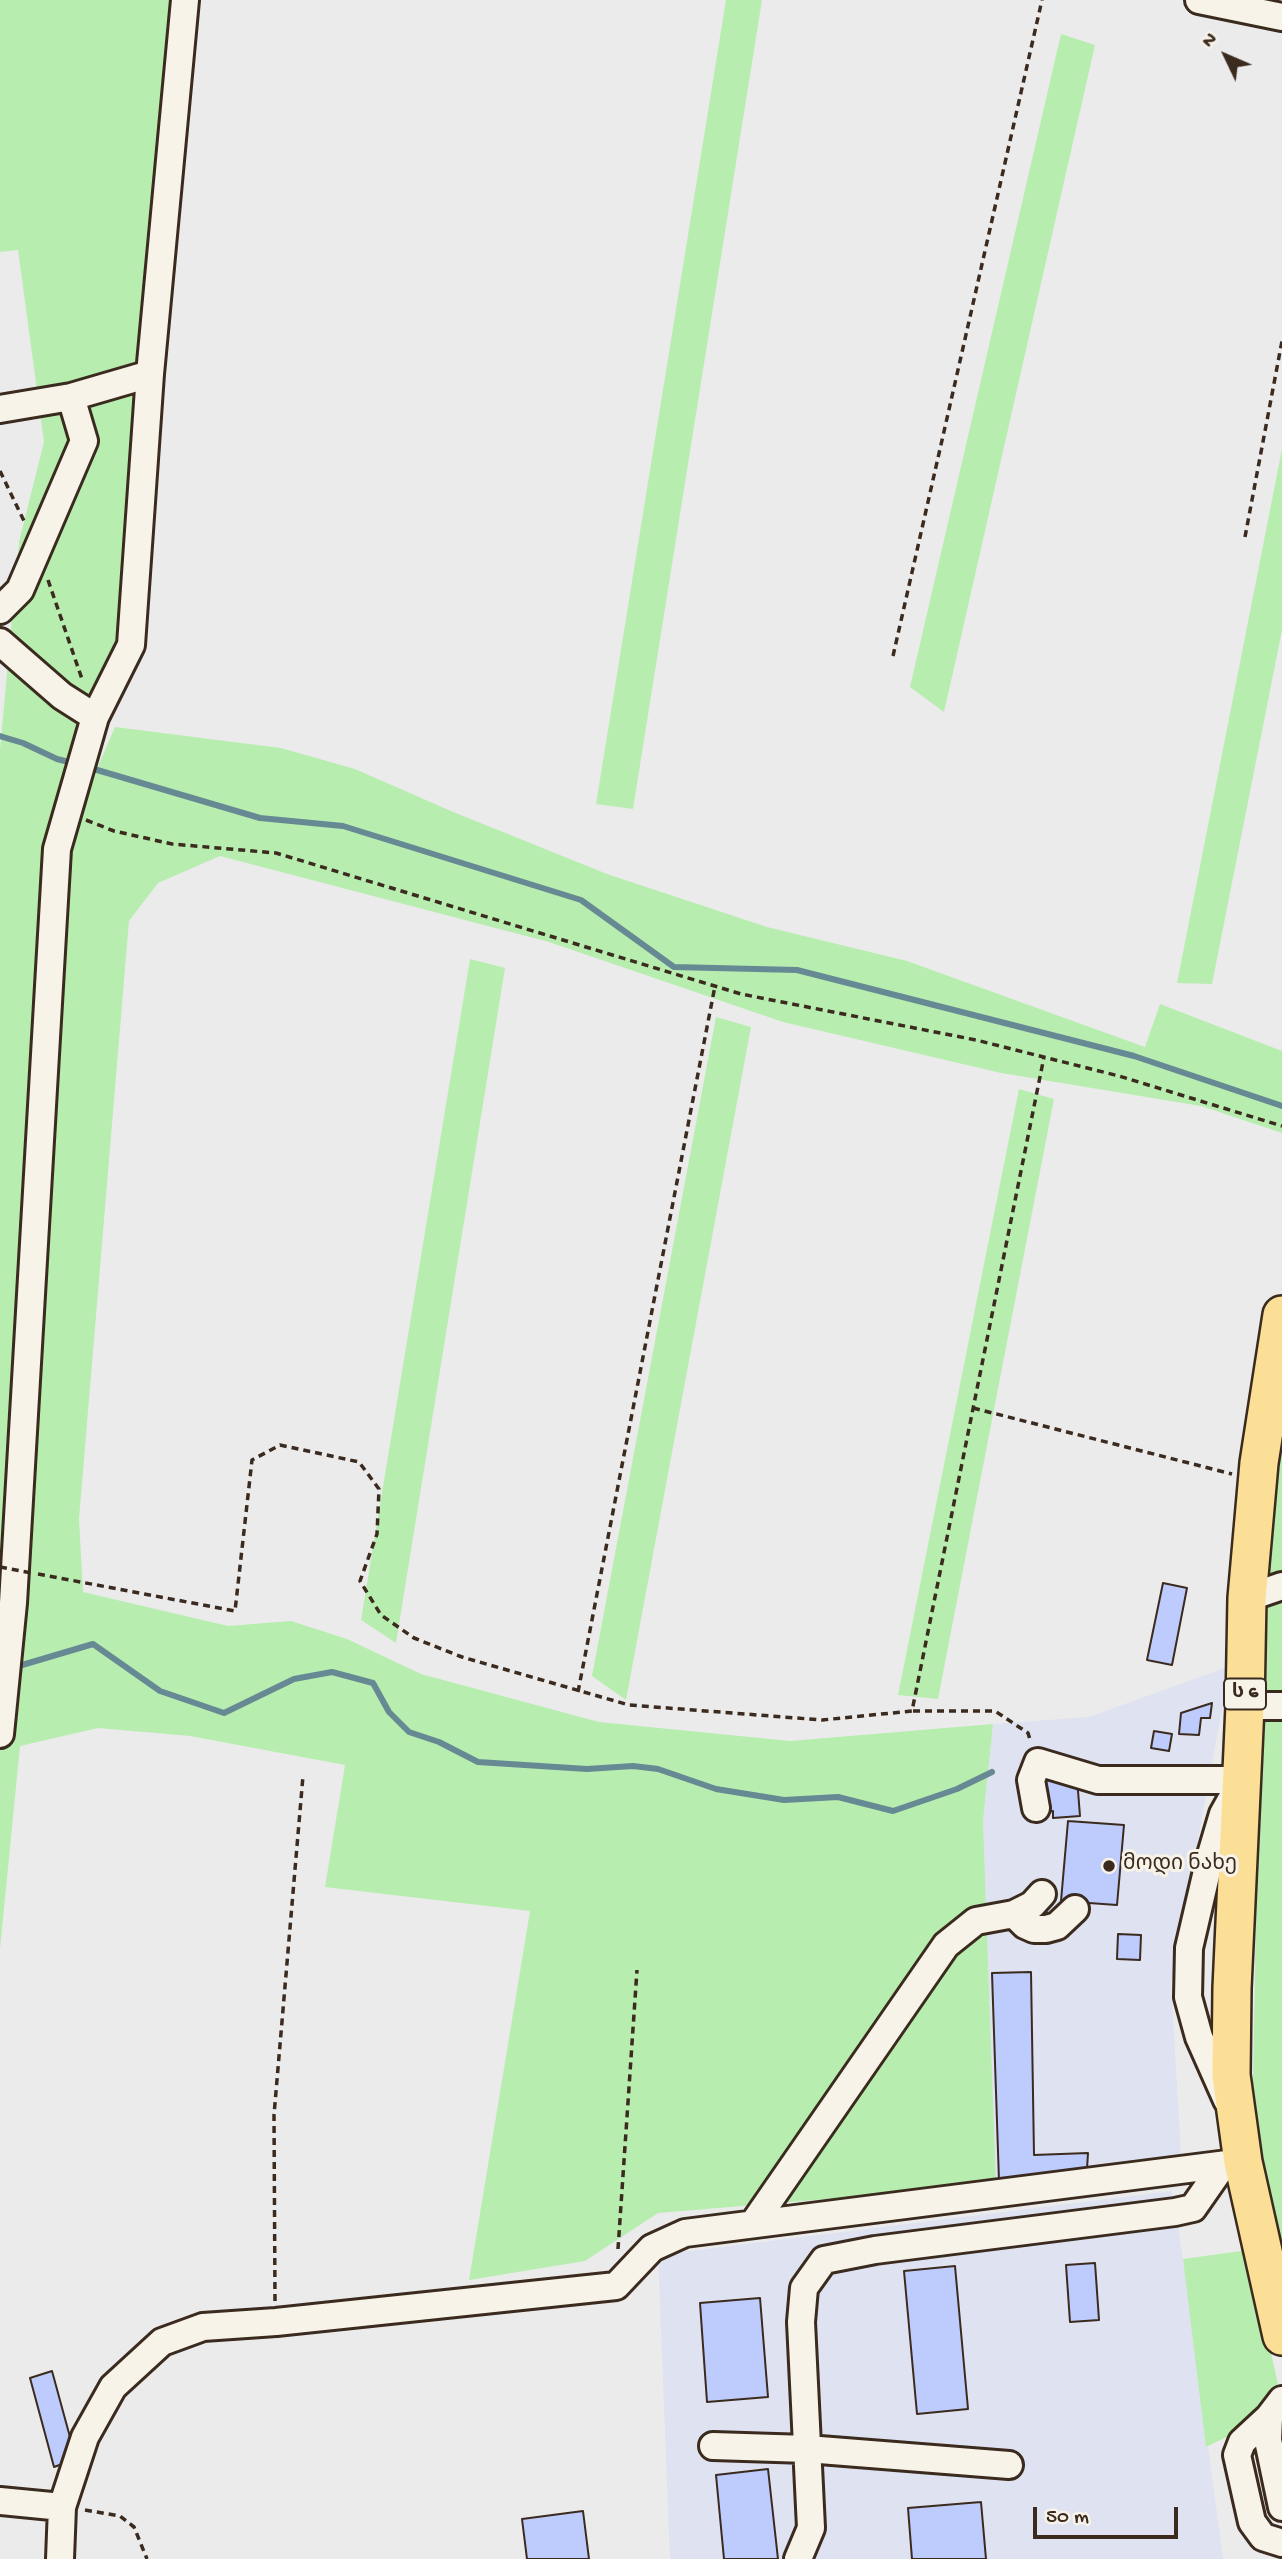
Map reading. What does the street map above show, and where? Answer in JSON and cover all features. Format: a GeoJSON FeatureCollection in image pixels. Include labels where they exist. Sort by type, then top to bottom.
{"type":"FeatureCollection","features":[{"type":"Feature","properties":{"kind":"highway","name":"ს 6"},"geometry":{"type":"LineString","coordinates":[[1282,1315],[1257,1480],[1247,1598],[1231,2075],[1235,2152],[1282,2336]]}},
{"type":"Feature","properties":{"kind":"street"},"geometry":{"type":"LineString","coordinates":[[1,1724],[13,1602],[57,849],[95,717],[131,645],[150,374],[184,0]]}},
{"type":"Feature","properties":{"kind":"street"},"geometry":{"type":"LineString","coordinates":[[1199,0],[1282,17]]}},
{"type":"Feature","properties":{"kind":"street"},"geometry":{"type":"LineString","coordinates":[[0,409],[71,397],[150,374]]}},
{"type":"Feature","properties":{"kind":"street"},"geometry":{"type":"LineString","coordinates":[[0,610],[20,590],[84,441],[71,397]]}},
{"type":"Feature","properties":{"kind":"street"},"geometry":{"type":"LineString","coordinates":[[0,642],[62,696],[95,717]]}},
{"type":"Feature","properties":{"kind":"street"},"geometry":{"type":"LineString","coordinates":[[1247,1598],[1282,1586]]}},
{"type":"Feature","properties":{"kind":"street"},"geometry":{"type":"LineString","coordinates":[[1245,1706],[1282,1706]]}},
{"type":"Feature","properties":{"kind":"street"},"geometry":{"type":"LineString","coordinates":[[1036,1808],[1031,1780],[1038,1762],[1098,1780],[1242,1780]]}},
{"type":"Feature","properties":{"kind":"street"},"geometry":{"type":"LineString","coordinates":[[753,2224],[946,1945],[976,1922],[1014,1914],[1032,1905],[1042,1894]]}},
{"type":"Feature","properties":{"kind":"street"},"geometry":{"type":"LineString","coordinates":[[1014,1914],[1025,1925],[1034,1929],[1046,1929],[1057,1926],[1075,1909]]}},
{"type":"Feature","properties":{"kind":"street"},"geometry":{"type":"LineString","coordinates":[[60,2559],[62,2507],[85,2437],[113,2387],[162,2342],[203,2327],[275,2322],[616,2286],[652,2248],[685,2233],[1235,2152]]}},
{"type":"Feature","properties":{"kind":"street"},"geometry":{"type":"LineString","coordinates":[[798,2559],[811,2528],[801,2322],[804,2288],[824,2260],[874,2250],[1193,2208],[1235,2152]]}},
{"type":"Feature","properties":{"kind":"street"},"geometry":{"type":"LineString","coordinates":[[1276,2408],[1268,2440],[1282,2507]]}},
{"type":"Feature","properties":{"kind":"street"},"geometry":{"type":"LineString","coordinates":[[1276,2408],[1242,2442],[1237,2455],[1252,2522],[1263,2537],[1282,2543]]}},
{"type":"Feature","properties":{"kind":"street"},"geometry":{"type":"LineString","coordinates":[[713,2446],[807,2449],[1009,2465]]}},
{"type":"Feature","properties":{"kind":"street"},"geometry":{"type":"LineString","coordinates":[[5,2509],[62,2507]]}},
{"type":"Feature","properties":{"kind":"path"},"geometry":{"type":"LineString","coordinates":[[893,656],[1042,0]]}},
{"type":"Feature","properties":{"kind":"path"},"geometry":{"type":"LineString","coordinates":[[1245,537],[1282,341]]}},
{"type":"Feature","properties":{"kind":"path"},"geometry":{"type":"LineString","coordinates":[[0,471],[37,550],[95,717]]}},
{"type":"Feature","properties":{"kind":"path"},"geometry":{"type":"LineString","coordinates":[[68,813],[114,831],[172,844],[276,853],[741,994],[976,1040],[1119,1076],[1282,1126]]}},
{"type":"Feature","properties":{"kind":"path"},"geometry":{"type":"LineString","coordinates":[[578,1692],[715,986]]}},
{"type":"Feature","properties":{"kind":"path"},"geometry":{"type":"LineString","coordinates":[[912,1711],[1044,1057]]}},
{"type":"Feature","properties":{"kind":"path"},"geometry":{"type":"LineString","coordinates":[[973,1408],[1257,1480]]}},
{"type":"Feature","properties":{"kind":"path"},"geometry":{"type":"LineString","coordinates":[[0,1567],[235,1611],[252,1460],[280,1445],[359,1462],[379,1489],[377,1534],[360,1581],[381,1615],[414,1638],[462,1657],[629,1705],[822,1720],[912,1711],[995,1711],[1028,1733],[1038,1762]]}},
{"type":"Feature","properties":{"kind":"path"},"geometry":{"type":"LineString","coordinates":[[275,2322],[274,2115],[303,1776]]}},
{"type":"Feature","properties":{"kind":"path"},"geometry":{"type":"LineString","coordinates":[[616,2286],[637,1970]]}},
{"type":"Feature","properties":{"kind":"path"},"geometry":{"type":"LineString","coordinates":[[62,2507],[120,2516],[134,2527],[147,2559]]}},
{"type":"Feature","properties":{"kind":"shaded area"},"geometry":{"type":"Polygon","coordinates":[[[1230,1666],[1171,1984],[1181,2154],[996,2185],[983,1821],[993,1724],[1089,1717],[1230,1666]]]}},
{"type":"Feature","properties":{"kind":"shaded area"},"geometry":{"type":"Polygon","coordinates":[[[1172,2191],[1223,2559],[670,2559],[658,2255],[1172,2191]]]}},
{"type":"Feature","properties":{"kind":"green space"},"geometry":{"type":"Polygon","coordinates":[[[0,0],[174,0],[118,648],[99,683],[63,777],[73,778],[87,792],[115,727],[281,748],[355,769],[607,874],[767,927],[907,961],[1145,1047],[1160,1004],[1282,1051],[1282,1133],[1201,1106],[1001,1073],[783,1022],[549,942],[220,856],[158,883],[129,921],[79,1519],[83,1592],[228,1626],[291,1621],[347,1639],[421,1674],[599,1722],[790,1741],[993,1724],[983,1821],[996,2185],[658,2213],[585,2261],[469,2280],[530,1911],[325,1887],[345,1765],[190,1736],[98,1728],[20,1746],[0,1949],[0,749],[19,542],[44,442],[18,250],[0,252],[0,0]]]}},
{"type":"Feature","properties":{"kind":"green space"},"geometry":{"type":"Polygon","coordinates":[[[726,0],[762,0],[633,809],[596,804],[726,0]]]}},
{"type":"Feature","properties":{"kind":"green space"},"geometry":{"type":"Polygon","coordinates":[[[1061,34],[1095,45],[944,712],[910,687],[1061,34]]]}},
{"type":"Feature","properties":{"kind":"green space"},"geometry":{"type":"Polygon","coordinates":[[[1282,449],[1282,630],[1212,984],[1177,983],[1282,449]]]}},
{"type":"Feature","properties":{"kind":"green space"},"geometry":{"type":"Polygon","coordinates":[[[470,959],[505,968],[396,1643],[361,1620],[470,959]]]}},
{"type":"Feature","properties":{"kind":"green space"},"geometry":{"type":"Polygon","coordinates":[[[716,1017],[751,1027],[626,1700],[592,1676],[716,1017]]]}},
{"type":"Feature","properties":{"kind":"green space"},"geometry":{"type":"Polygon","coordinates":[[[1019,1089],[1054,1099],[938,1699],[898,1695],[1019,1089]]]}},
{"type":"Feature","properties":{"kind":"green space"},"geometry":{"type":"Polygon","coordinates":[[[1282,1441],[1282,2259],[1270,2207],[1253,2084],[1262,1570],[1282,1441]]]}},
{"type":"Feature","properties":{"kind":"green space"},"geometry":{"type":"Polygon","coordinates":[[[1248,2250],[1278,2384],[1249,2426],[1206,2447],[1183,2259],[1248,2250]]]}},
{"type":"Feature","properties":{"kind":"building"},"geometry":{"type":"Polygon","coordinates":[[[1163,1583],[1187,1588],[1172,1665],[1147,1660],[1163,1583]]]}},
{"type":"Feature","properties":{"kind":"building"},"geometry":{"type":"Polygon","coordinates":[[[1212,1703],[1210,1718],[1201,1718],[1199,1735],[1179,1734],[1181,1713],[1212,1703]]]}},
{"type":"Feature","properties":{"kind":"building"},"geometry":{"type":"Polygon","coordinates":[[[1154,1731],[1172,1734],[1169,1751],[1151,1748],[1154,1731]]]}},
{"type":"Feature","properties":{"kind":"building"},"geometry":{"type":"Polygon","coordinates":[[[1077,1778],[1080,1816],[1053,1818],[1053,1811],[1042,1812],[1040,1781],[1077,1778]]]}},
{"type":"Feature","properties":{"kind":"building"},"geometry":{"type":"Polygon","coordinates":[[[1068,1821],[1124,1825],[1117,1905],[1061,1901],[1068,1821]]]}},
{"type":"Feature","properties":{"kind":"building"},"geometry":{"type":"Polygon","coordinates":[[[1118,1934],[1141,1935],[1140,1960],[1117,1959],[1118,1934]]]}},
{"type":"Feature","properties":{"kind":"building"},"geometry":{"type":"Polygon","coordinates":[[[1031,1972],[1034,2155],[1088,2153],[1087,2169],[999,2181],[992,1973],[1031,1972]]]}},
{"type":"Feature","properties":{"kind":"building"},"geometry":{"type":"Polygon","coordinates":[[[1095,2263],[1099,2320],[1070,2322],[1066,2265],[1095,2263]]]}},
{"type":"Feature","properties":{"kind":"building"},"geometry":{"type":"Polygon","coordinates":[[[955,2266],[968,2409],[917,2414],[904,2271],[955,2266]]]}},
{"type":"Feature","properties":{"kind":"building"},"geometry":{"type":"Polygon","coordinates":[[[760,2298],[768,2397],[707,2402],[700,2303],[760,2298]]]}},
{"type":"Feature","properties":{"kind":"building"},"geometry":{"type":"Polygon","coordinates":[[[52,2371],[76,2459],[54,2467],[30,2378],[52,2371]]]}},
{"type":"Feature","properties":{"kind":"building"},"geometry":{"type":"Polygon","coordinates":[[[768,2469],[778,2559],[724,2559],[716,2475],[768,2469]]]}},
{"type":"Feature","properties":{"kind":"building"},"geometry":{"type":"Polygon","coordinates":[[[981,2502],[986,2559],[912,2559],[908,2508],[981,2502]]]}},
{"type":"Feature","properties":{"kind":"building"},"geometry":{"type":"Polygon","coordinates":[[[583,2511],[589,2559],[527,2559],[522,2519],[583,2511]]]}},
{"type":"Feature","properties":{"kind":"waterway"},"geometry":{"type":"LineString","coordinates":[[0,736],[73,763]]}},
{"type":"Feature","properties":{"kind":"waterway"},"geometry":{"type":"LineString","coordinates":[[87,767],[260,818],[343,826],[581,900],[674,967],[797,970],[1134,1056],[1282,1106]]}},
{"type":"Feature","properties":{"kind":"waterway"},"geometry":{"type":"LineString","coordinates":[[12,1668],[93,1644],[160,1691],[224,1713],[294,1679],[332,1672],[373,1683],[389,1712],[409,1732],[439,1742],[478,1762],[587,1769],[633,1766],[658,1769],[716,1789],[784,1800],[838,1797],[893,1811],[957,1789],[992,1772]]}},
{"type":"Feature","properties":{"kind":"place","name":"მოდი ნახე"},"geometry":{"type":"Point","coordinates":[1109,1866]}}]}
